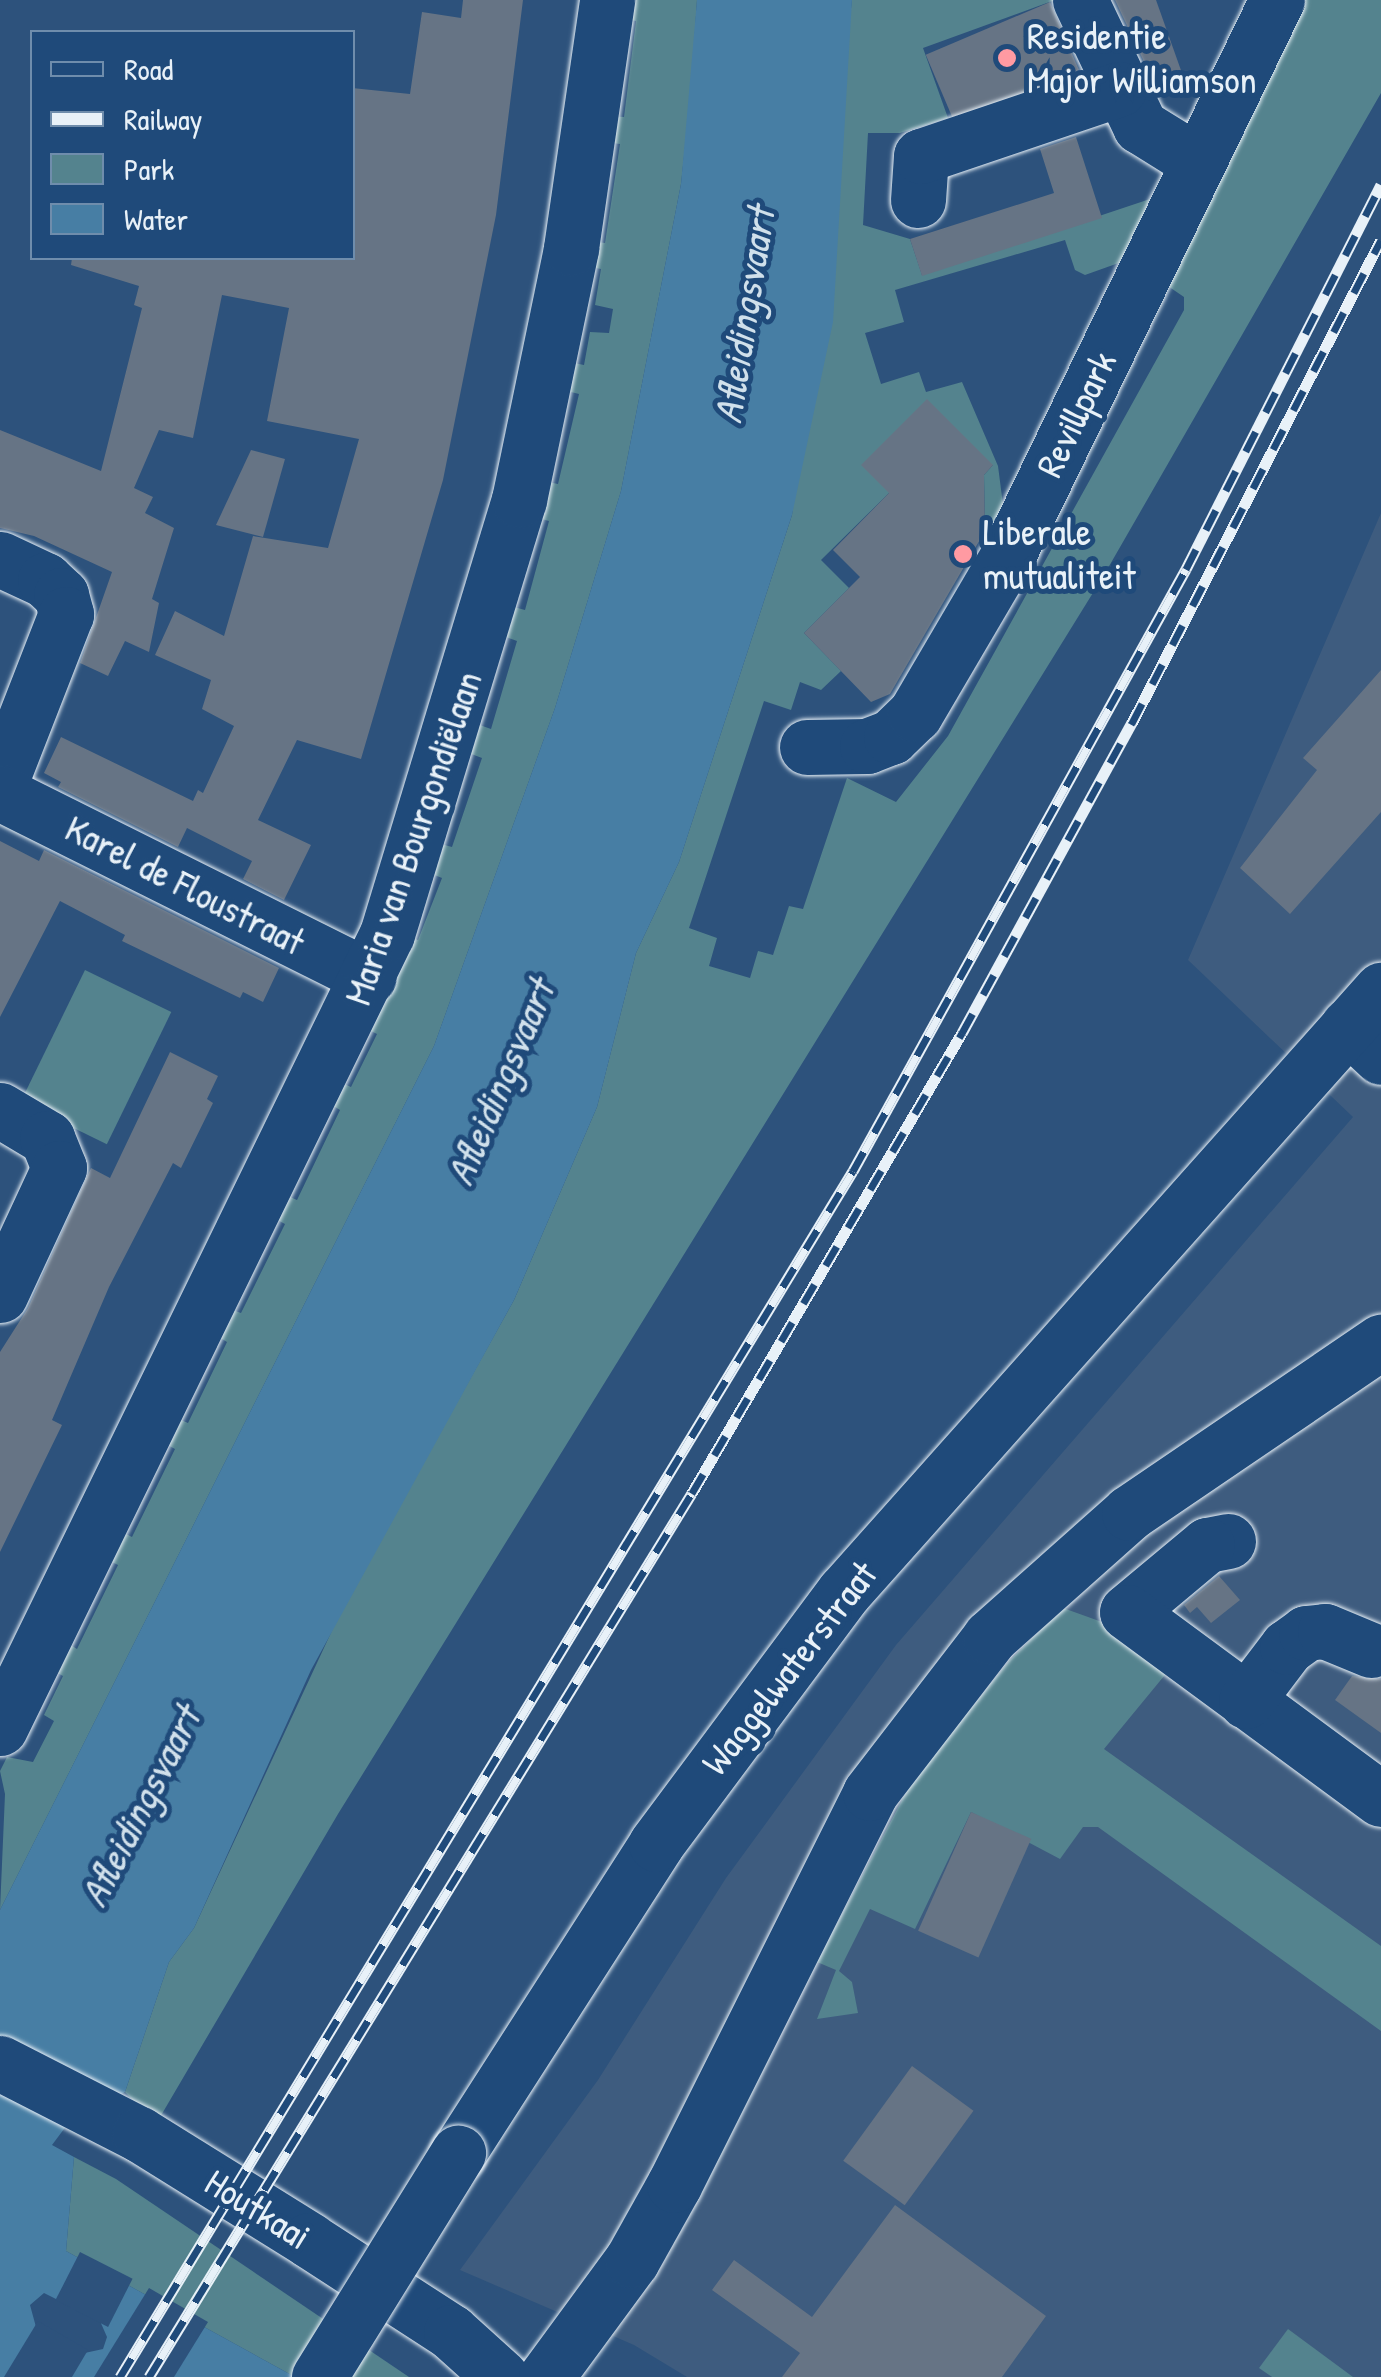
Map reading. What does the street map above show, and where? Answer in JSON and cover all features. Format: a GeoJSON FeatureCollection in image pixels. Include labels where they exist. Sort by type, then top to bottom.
{"type":"FeatureCollection","features":[{"type":"Feature","properties":{"kind":"street","name":"Maria van Bourgondiëlaan"},"geometry":{"type":"LineString","coordinates":[[0,1728],[370,978],[433,799],[519,500],[571,248],[607,0]]}},
{"type":"Feature","properties":{"kind":"street"},"geometry":{"type":"LineString","coordinates":[[1080,0],[1119,89],[1150,136],[1198,162]]}},
{"type":"Feature","properties":{"kind":"street","name":"Revillpark"},"geometry":{"type":"LineString","coordinates":[[807,747],[867,746],[891,736],[915,714],[1006,559],[1276,0]]}},
{"type":"Feature","properties":{"kind":"street"},"geometry":{"type":"LineString","coordinates":[[918,200],[921,156],[1119,89]]}},
{"type":"Feature","properties":{"kind":"street"},"geometry":{"type":"LineString","coordinates":[[0,559],[45,580],[60,595],[66,614],[0,783]]}},
{"type":"Feature","properties":{"kind":"street","name":"Karel de Floustraat"},"geometry":{"type":"LineString","coordinates":[[0,793],[370,978]]}},
{"type":"Feature","properties":{"kind":"street","name":"Waggelwaterstraat"},"geometry":{"type":"LineString","coordinates":[[319,2377],[656,1844],[796,1653],[1370,1024]]}},
{"type":"Feature","properties":{"kind":"street"},"geometry":{"type":"LineString","coordinates":[[0,1110],[47,1138],[58,1168],[0,1295]]}},
{"type":"Feature","properties":{"kind":"street"},"geometry":{"type":"LineString","coordinates":[[546,2377],[649,2230],[870,1792],[990,1638],[1058,1572],[1193,1471],[1381,1342]]}},
{"type":"Feature","properties":{"kind":"street"},"geometry":{"type":"LineString","coordinates":[[1127,1612],[1208,1545],[1228,1541],[1193,1471]]}},
{"type":"Feature","properties":{"kind":"street"},"geometry":{"type":"LineString","coordinates":[[1058,1572],[1127,1612],[1381,1799]]}},
{"type":"Feature","properties":{"kind":"street"},"geometry":{"type":"LineString","coordinates":[[1246,1702],[1287,1647],[1306,1633],[1348,1637],[1371,1650]]}},
{"type":"Feature","properties":{"kind":"street","name":"Houtkaai"},"geometry":{"type":"LineString","coordinates":[[0,2063],[109,2118],[451,2332],[501,2377]]}},
{"type":"Feature","properties":{"kind":"shaded area"},"geometry":{"type":"Polygon","coordinates":[[[1381,513],[1381,2377],[687,2377],[634,2345],[460,2270],[598,2080],[726,1878],[896,1645],[1353,1117],[1188,960],[1381,513]]]}},
{"type":"Feature","properties":{"kind":"green space"},"geometry":{"type":"Polygon","coordinates":[[[623,0],[697,0],[691,91],[681,184],[621,491],[555,708],[434,1046],[0,1910],[5,1794],[0,1771],[7,1757],[33,1762],[54,1721],[44,1715],[63,1676],[50,1669],[64,1641],[77,1649],[118,1565],[104,1558],[118,1530],[132,1537],[175,1449],[162,1442],[174,1417],[188,1423],[227,1342],[214,1334],[227,1308],[241,1313],[285,1224],[272,1217],[283,1194],[297,1200],[340,1110],[327,1102],[337,1081],[351,1087],[377,1034],[363,1027],[404,935],[418,940],[442,878],[427,872],[437,843],[452,847],[482,758],[466,752],[474,723],[491,729],[517,641],[503,636],[510,606],[525,610],[549,521],[534,517],[543,481],[558,484],[579,394],[563,390],[569,362],[584,365],[590,332],[609,333],[613,309],[595,305],[601,269],[586,266],[590,241],[605,243],[620,144],[605,142],[609,116],[624,117],[636,21],[621,18],[623,0]]]}},
{"type":"Feature","properties":{"kind":"green space"},"geometry":{"type":"Polygon","coordinates":[[[852,0],[1055,0],[923,48],[948,118],[900,133],[868,133],[863,225],[910,239],[922,275],[1153,198],[1127,260],[1085,275],[1075,270],[1065,240],[895,290],[904,322],[865,333],[881,384],[919,372],[926,392],[962,382],[998,466],[1005,520],[985,525],[984,475],[993,465],[889,493],[821,560],[849,588],[804,633],[841,671],[821,690],[800,682],[791,710],[764,701],[689,928],[717,938],[709,966],[750,978],[758,951],[773,955],[789,906],[803,909],[847,778],[896,802],[948,736],[1184,310],[1184,297],[1159,280],[1217,182],[1305,0],[1381,0],[1381,93],[1104,575],[338,1814],[156,2124],[125,2092],[169,1962],[194,1928],[342,1609],[514,1300],[597,1107],[636,953],[679,862],[792,515],[852,0]]]}},
{"type":"Feature","properties":{"kind":"green space"},"geometry":{"type":"Polygon","coordinates":[[[85,970],[171,1012],[107,1144],[21,1102],[85,970]]]}},
{"type":"Feature","properties":{"kind":"green space"},"geometry":{"type":"Polygon","coordinates":[[[1063,1608],[1102,1622],[1169,1670],[1104,1749],[1381,1946],[1381,2031],[1098,1827],[1083,1827],[1060,1859],[971,1812],[915,1929],[870,1909],[839,1971],[852,1982],[858,2013],[817,2019],[836,1970],[817,1962],[911,1783],[1009,1661],[1063,1608]]]}},
{"type":"Feature","properties":{"kind":"green space"},"geometry":{"type":"Polygon","coordinates":[[[74,2157],[116,2179],[409,2377],[295,2377],[66,2251],[74,2157]]]}},
{"type":"Feature","properties":{"kind":"green space"},"geometry":{"type":"Polygon","coordinates":[[[1288,2329],[1353,2377],[1272,2377],[1259,2368],[1288,2329]]]}},
{"type":"Feature","properties":{"kind":"water","name":"Afleidingsvaart"},"geometry":{"type":"Polygon","coordinates":[[[697,0],[852,0],[833,322],[792,515],[679,862],[636,953],[597,1107],[514,1300],[311,1670],[194,1928],[169,1962],[125,2092],[67,2125],[52,2145],[74,2157],[66,2251],[295,2377],[0,2377],[0,1910],[434,1046],[555,708],[621,491],[681,184],[697,0]],[[44,2293],[30,2305],[36,2327],[80,2354],[103,2349],[107,2337],[100,2321],[44,2293]]]}},
{"type":"Feature","properties":{"kind":"pier"},"geometry":{"type":"Polygon","coordinates":[[[80,2252],[133,2279],[108,2327],[55,2300],[80,2252]]]}},
{"type":"Feature","properties":{"kind":"pier"},"geometry":{"type":"Polygon","coordinates":[[[149,2288],[208,2322],[174,2377],[94,2377],[149,2288]]]}},
{"type":"Feature","properties":{"kind":"pier"},"geometry":{"type":"Polygon","coordinates":[[[38,2321],[88,2350],[72,2377],[4,2377],[38,2321]]]}},
{"type":"Feature","properties":{"kind":"building"},"geometry":{"type":"Polygon","coordinates":[[[463,0],[523,0],[496,215],[443,480],[361,759],[297,740],[258,820],[311,845],[284,900],[243,879],[252,861],[187,828],[178,847],[58,787],[61,782],[44,773],[61,737],[193,801],[198,790],[203,793],[234,726],[202,709],[211,680],[155,655],[175,611],[224,636],[253,536],[328,548],[359,439],[267,421],[289,308],[222,295],[193,438],[159,430],[134,488],[153,497],[145,513],[174,528],[152,599],[159,603],[149,652],[125,641],[108,676],[80,663],[112,572],[34,536],[0,528],[0,430],[101,471],[142,308],[134,305],[139,286],[71,265],[72,260],[355,260],[355,88],[410,94],[422,12],[461,18],[463,0]]]}},
{"type":"Feature","properties":{"kind":"building"},"geometry":{"type":"Polygon","coordinates":[[[1115,0],[1156,0],[1183,76],[1155,85],[1115,0]]]}},
{"type":"Feature","properties":{"kind":"building","name":"Residentie Major Williamson"},"geometry":{"type":"Polygon","coordinates":[[[1050,2],[1079,70],[955,123],[926,55],[1050,2]]]}},
{"type":"Feature","properties":{"kind":"building"},"geometry":{"type":"Polygon","coordinates":[[[1076,137],[1102,218],[922,276],[910,239],[1054,193],[1040,149],[1076,137]]]}},
{"type":"Feature","properties":{"kind":"building"},"geometry":{"type":"Polygon","coordinates":[[[927,399],[993,465],[984,475],[985,531],[890,694],[871,702],[804,633],[860,577],[833,550],[889,493],[861,465],[927,399]]]}},
{"type":"Feature","properties":{"kind":"building"},"geometry":{"type":"Polygon","coordinates":[[[251,450],[285,459],[263,537],[216,525],[251,450]]]}},
{"type":"Feature","properties":{"kind":"building"},"geometry":{"type":"Polygon","coordinates":[[[1381,670],[1381,812],[1290,914],[1240,868],[1317,770],[1303,758],[1381,670]]]}},
{"type":"Feature","properties":{"kind":"building"},"geometry":{"type":"Polygon","coordinates":[[[0,841],[39,861],[44,850],[279,968],[263,1002],[243,992],[240,998],[122,941],[125,935],[60,901],[0,1017],[0,841]]]}},
{"type":"Feature","properties":{"kind":"building"},"geometry":{"type":"Polygon","coordinates":[[[170,1052],[218,1076],[207,1099],[213,1103],[181,1168],[173,1163],[109,1287],[52,1420],[62,1425],[0,1552],[0,1352],[28,1308],[91,1168],[110,1178],[170,1052]]]}},
{"type":"Feature","properties":{"kind":"building"},"geometry":{"type":"Polygon","coordinates":[[[1219,1576],[1240,1600],[1211,1623],[1197,1607],[1190,1613],[1184,1605],[1219,1576]]]}},
{"type":"Feature","properties":{"kind":"building"},"geometry":{"type":"Polygon","coordinates":[[[1352,1676],[1381,1679],[1381,1733],[1335,1700],[1352,1676]]]}},
{"type":"Feature","properties":{"kind":"building"},"geometry":{"type":"Polygon","coordinates":[[[971,1812],[1031,1839],[978,1958],[918,1931],[971,1812]]]}},
{"type":"Feature","properties":{"kind":"building"},"geometry":{"type":"Polygon","coordinates":[[[912,2066],[973,2111],[905,2205],[843,2161],[912,2066]]]}},
{"type":"Feature","properties":{"kind":"building"},"geometry":{"type":"Polygon","coordinates":[[[895,2205],[1046,2316],[1002,2377],[782,2377],[800,2353],[712,2290],[734,2260],[812,2317],[895,2205]]]}},
{"type":"Feature","properties":{"kind":"railway"},"geometry":{"type":"LineString","coordinates":[[120,2377],[853,1171],[1186,569],[1381,185]]}},
{"type":"Feature","properties":{"kind":"railway"},"geometry":{"type":"LineString","coordinates":[[149,2377],[692,1493],[962,1033],[1132,723],[1381,240]]}},
{"type":"Feature","properties":{"kind":"place","name":"Residentie Major Williamson"},"geometry":{"type":"Point","coordinates":[1007,58]}},
{"type":"Feature","properties":{"kind":"place","name":"Liberale mutualiteit"},"geometry":{"type":"Point","coordinates":[963,554]}}]}
